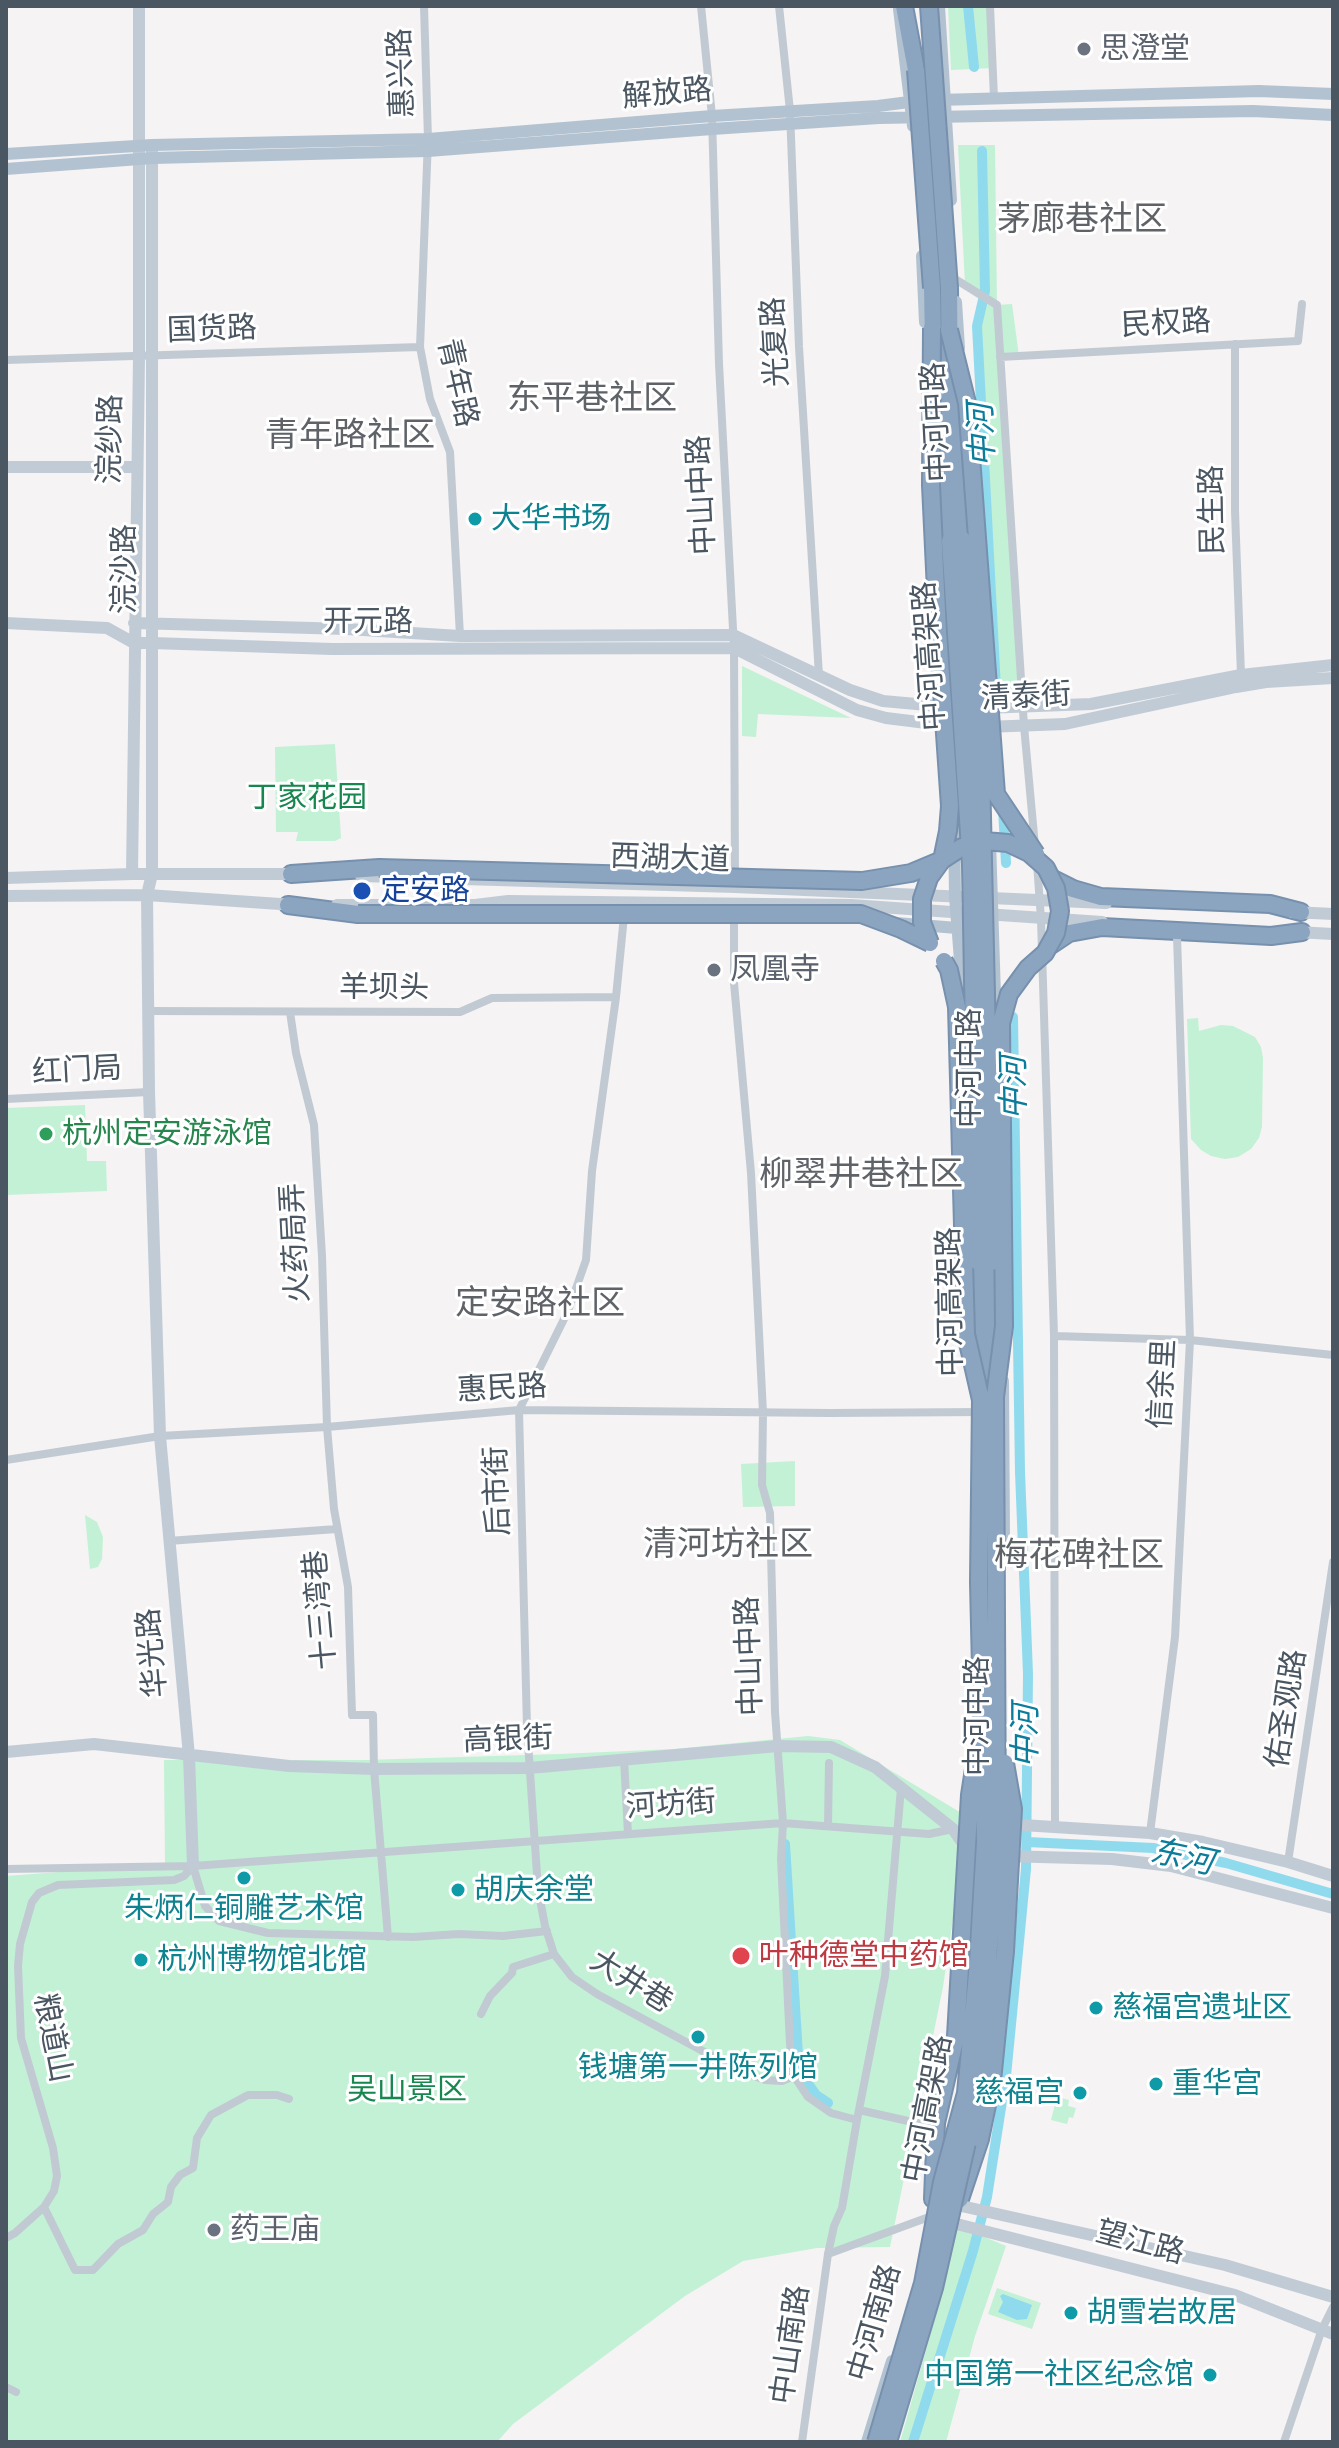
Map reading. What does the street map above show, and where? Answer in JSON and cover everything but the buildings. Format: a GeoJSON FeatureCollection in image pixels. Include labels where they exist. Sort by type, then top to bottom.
{"type":"FeatureCollection","features":[{"type":"Feature","properties":{"kind":"highway"},"geometry":{"type":"LineString","coordinates":[[902,6],[916,70]]}},
{"type":"Feature","properties":{"kind":"highway","name":"中河高架路"},"geometry":{"type":"LineString","coordinates":[[888,2442],[934,2288],[978,2094],[997,1839],[979,1582],[988,1405],[967,771],[940,329],[932,288],[912,6]]}},
{"type":"Feature","properties":{"kind":"highway","name":"中河高架路"},"geometry":{"type":"LineString","coordinates":[[929,6],[949,288],[940,329]]}},
{"type":"Feature","properties":{"kind":"highway"},"geometry":{"type":"LineString","coordinates":[[940,329],[931,485],[950,806],[942,860],[929,878],[922,899],[922,922],[930,943],[949,970],[957,1007],[966,1334],[988,1405]]}},
{"type":"Feature","properties":{"kind":"highway"},"geometry":{"type":"LineString","coordinates":[[940,329],[967,403],[996,794],[1056,888],[1060,911],[1056,933],[1048,947]]}},
{"type":"Feature","properties":{"kind":"highway"},"geometry":{"type":"LineString","coordinates":[[291,874],[379,868],[862,881],[911,873],[942,860],[962,847],[985,841],[1008,843],[1029,853],[1048,873],[1073,889],[1101,897],[1270,904],[1301,912]]}},
{"type":"Feature","properties":{"kind":"highway"},"geometry":{"type":"LineString","coordinates":[[288,905],[358,914],[861,914],[930,943]]}},
{"type":"Feature","properties":{"kind":"highway"},"geometry":{"type":"LineString","coordinates":[[988,1405],[1004,1326],[1001,1023],[1009,994],[1048,947],[1069,933],[1102,927],[1271,936],[1302,932]]}},
{"type":"Feature","properties":{"kind":"highway"},"geometry":{"type":"LineString","coordinates":[[944,961],[963,973],[985,978],[1007,977],[1028,968]]}},
{"type":"Feature","properties":{"kind":"highway"},"geometry":{"type":"LineString","coordinates":[[933,2199],[936,2123],[956,2036],[970,1795],[990,1715]]}},
{"type":"Feature","properties":{"kind":"highway"},"geometry":{"type":"LineString","coordinates":[[973,2208],[980,2139],[992,2081],[1013,1809],[990,1715]]}},
{"type":"Feature","properties":{"kind":"highway","name":"中河高架路"},"geometry":{"type":"LineString","coordinates":[[876,2442],[923,2283],[942,2182],[966,2093],[978,1963],[990,1715]]}},
{"type":"Feature","properties":{"kind":"main road","name":"浣纱路"},"geometry":{"type":"LineString","coordinates":[[132,874],[136,467],[146,152],[139,6]]}},
{"type":"Feature","properties":{"kind":"main road","name":"中河中路"},"geometry":{"type":"LineString","coordinates":[[902,6],[899,28],[912,118],[953,707],[955,896],[988,1405],[1004,1824],[1010,1856],[973,2208],[955,2223]]}},
{"type":"Feature","properties":{"kind":"main road","name":"中河中路"},"geometry":{"type":"LineString","coordinates":[[929,2217],[959,2095],[977,1850],[988,1405],[994,898],[986,708],[939,6]]}},
{"type":"Feature","properties":{"kind":"main road","name":"解放路"},"geometry":{"type":"LineString","coordinates":[[6,154],[428,145],[790,117],[909,101],[1259,91],[1333,94]]}},
{"type":"Feature","properties":{"kind":"main road","name":"解放路"},"geometry":{"type":"LineString","coordinates":[[790,117],[912,118],[1253,111],[1333,115]]}},
{"type":"Feature","properties":{"kind":"main road","name":"解放路"},"geometry":{"type":"LineString","coordinates":[[6,169],[146,152]]}},
{"type":"Feature","properties":{"kind":"main road","name":"浣沙路"},"geometry":{"type":"LineString","coordinates":[[146,152],[154,356],[151,466],[152,874],[147,895]]}},
{"type":"Feature","properties":{"kind":"main road"},"geometry":{"type":"LineString","coordinates":[[6,467],[136,467]]}},
{"type":"Feature","properties":{"kind":"main road","name":"开元路"},"geometry":{"type":"LineString","coordinates":[[6,623],[107,628],[134,643],[332,649],[733,641]]}},
{"type":"Feature","properties":{"kind":"main road","name":"开元路"},"geometry":{"type":"LineString","coordinates":[[134,623],[347,629],[460,636],[733,641]]}},
{"type":"Feature","properties":{"kind":"main road","name":"清泰街"},"geometry":{"type":"LineString","coordinates":[[733,641],[883,701],[953,707],[1019,708],[1091,704],[1241,675],[1333,665]]}},
{"type":"Feature","properties":{"kind":"main road","name":"清泰街"},"geometry":{"type":"LineString","coordinates":[[733,641],[857,710],[908,722],[954,727],[1019,726],[1095,719],[1159,702],[1266,682],[1333,678]]}},
{"type":"Feature","properties":{"kind":"main road"},"geometry":{"type":"LineString","coordinates":[[132,874],[147,895],[149,1092],[160,1436]]}},
{"type":"Feature","properties":{"kind":"main road","name":"西湖大道"},"geometry":{"type":"LineString","coordinates":[[6,878],[291,874],[735,887],[1333,914]]}},
{"type":"Feature","properties":{"kind":"main road"},"geometry":{"type":"LineString","coordinates":[[6,896],[147,895],[288,905],[475,905],[508,901],[851,905],[1041,919],[1333,934]]}},
{"type":"Feature","properties":{"kind":"main road"},"geometry":{"type":"LineString","coordinates":[[736,903],[746,911],[957,928]]}},
{"type":"Feature","properties":{"kind":"main road","name":"华光路"},"geometry":{"type":"LineString","coordinates":[[160,1436],[189,1756],[193,1866]]}},
{"type":"Feature","properties":{"kind":"main road","name":"高银街"},"geometry":{"type":"LineString","coordinates":[[6,1752],[94,1744],[289,1766],[374,1769],[529,1768],[778,1746],[831,1747],[875,1767],[953,1829],[962,1842],[977,1850]]}},
{"type":"Feature","properties":{"kind":"main road","name":"河坊街"},"geometry":{"type":"LineString","coordinates":[[953,1829],[978,1824],[1019,1824],[1150,1833],[1203,1842],[1333,1876]]}},
{"type":"Feature","properties":{"kind":"main road"},"geometry":{"type":"LineString","coordinates":[[977,1850],[1010,1856],[1112,1859],[1171,1866],[1333,1908]]}},
{"type":"Feature","properties":{"kind":"main road","name":"望江路"},"geometry":{"type":"LineString","coordinates":[[933,2199],[1225,2265],[1333,2297]]}},
{"type":"Feature","properties":{"kind":"main road","name":"望江路"},"geometry":{"type":"LineString","coordinates":[[929,2217],[1235,2295],[1329,2331]]}},
{"type":"Feature","properties":{"kind":"main road","name":"中河南路"},"geometry":{"type":"LineString","coordinates":[[867,2442],[917,2280],[929,2217]]}},
{"type":"Feature","properties":{"kind":"main road","name":"中河南路"},"geometry":{"type":"LineString","coordinates":[[896,2442],[941,2286],[955,2223]]}},
{"type":"Feature","properties":{"kind":"street","name":"惠兴路"},"geometry":{"type":"LineString","coordinates":[[424,6],[428,145]]}},
{"type":"Feature","properties":{"kind":"street","name":"中山中路"},"geometry":{"type":"LineString","coordinates":[[701,6],[712,122],[733,641],[735,887]]}},
{"type":"Feature","properties":{"kind":"street","name":"光复路"},"geometry":{"type":"LineString","coordinates":[[779,6],[790,117],[799,347],[819,676]]}},
{"type":"Feature","properties":{"kind":"street"},"geometry":{"type":"LineString","coordinates":[[990,6],[994,98]]}},
{"type":"Feature","properties":{"kind":"street","name":"青年路"},"geometry":{"type":"LineString","coordinates":[[428,145],[420,347],[430,399],[450,452],[460,636]]}},
{"type":"Feature","properties":{"kind":"street"},"geometry":{"type":"LineString","coordinates":[[955,279],[997,305],[1019,726],[1040,900],[1054,1336],[1052,1826]]}},
{"type":"Feature","properties":{"kind":"street","name":"民权路"},"geometry":{"type":"LineString","coordinates":[[1000,357],[1298,341],[1302,304]]}},
{"type":"Feature","properties":{"kind":"street","name":"民生路"},"geometry":{"type":"LineString","coordinates":[[1235,344],[1235,511],[1241,675]]}},
{"type":"Feature","properties":{"kind":"street","name":"国货路"},"geometry":{"type":"LineString","coordinates":[[6,360],[420,347]]}},
{"type":"Feature","properties":{"kind":"street","name":"后市街"},"geometry":{"type":"LineString","coordinates":[[534,1841],[529,1768],[519,1410],[568,1311],[586,1260],[592,1171],[624,916]]}},
{"type":"Feature","properties":{"kind":"street","name":"中山中路"},"geometry":{"type":"LineString","coordinates":[[734,920],[734,983],[751,1173],[763,1413],[762,1485],[770,1513],[775,1712],[783,1823],[780,1835],[783,1929],[794,2076]]}},
{"type":"Feature","properties":{"kind":"street","name":"信余里"},"geometry":{"type":"LineString","coordinates":[[1150,1833],[1175,1637],[1190,1340],[1177,936]]}},
{"type":"Feature","properties":{"kind":"street","name":"羊坝头"},"geometry":{"type":"LineString","coordinates":[[149,1011],[460,1012],[492,998],[616,997]]}},
{"type":"Feature","properties":{"kind":"street","name":"火药局弄"},"geometry":{"type":"LineString","coordinates":[[290,1012],[296,1053],[314,1125],[327,1427]]}},
{"type":"Feature","properties":{"kind":"street","name":"红门局"},"geometry":{"type":"LineString","coordinates":[[6,1099],[149,1092]]}},
{"type":"Feature","properties":{"kind":"street"},"geometry":{"type":"LineString","coordinates":[[1054,1336],[1190,1340],[1333,1355]]}},
{"type":"Feature","properties":{"kind":"street","name":"惠民路"},"geometry":{"type":"LineString","coordinates":[[6,1460],[160,1436],[327,1427],[519,1410],[763,1413],[988,1405]]}},
{"type":"Feature","properties":{"kind":"street","name":"十三湾巷"},"geometry":{"type":"LineString","coordinates":[[327,1427],[337,1529],[348,1587],[352,1715],[373,1715],[374,1769]]}},
{"type":"Feature","properties":{"kind":"street"},"geometry":{"type":"LineString","coordinates":[[168,1541],[337,1529]]}},
{"type":"Feature","properties":{"kind":"street","name":"佑圣观路"},"geometry":{"type":"LineString","coordinates":[[1288,1862],[1333,1562]]}},
{"type":"Feature","properties":{"kind":"street"},"geometry":{"type":"LineString","coordinates":[[624,1759],[628,1834]]}},
{"type":"Feature","properties":{"kind":"street"},"geometry":{"type":"LineString","coordinates":[[828,1826],[829,1763]]}},
{"type":"Feature","properties":{"kind":"street"},"geometry":{"type":"LineString","coordinates":[[374,1769],[388,1937]]}},
{"type":"Feature","properties":{"kind":"street"},"geometry":{"type":"LineString","coordinates":[[828,2254],[834,2226],[842,2208],[885,1976],[901,1788]]}},
{"type":"Feature","properties":{"kind":"street","name":"河坊街"},"geometry":{"type":"LineString","coordinates":[[6,1869],[193,1866],[783,1823],[929,1834],[953,1829]]}},
{"type":"Feature","properties":{"kind":"street","name":"大井巷"},"geometry":{"type":"LineString","coordinates":[[534,1841],[538,1889],[547,1931],[554,1954],[572,1977],[700,2051],[765,2080],[782,2081],[794,2076]]}},
{"type":"Feature","properties":{"kind":"street"},"geometry":{"type":"LineString","coordinates":[[193,1866],[205,1906],[219,1921],[268,1933],[388,1937],[503,1936],[547,1931]]}},
{"type":"Feature","properties":{"kind":"street","name":"粮道山"},"geometry":{"type":"LineString","coordinates":[[44,2207],[54,2191],[56,2161],[21,2038],[17,1988],[20,1944],[28,1912],[39,1893],[58,1885],[174,1880],[184,1876],[193,1866]]}},
{"type":"Feature","properties":{"kind":"street"},"geometry":{"type":"LineString","coordinates":[[481,2014],[490,1996],[512,1973],[513,1967],[554,1954]]}},
{"type":"Feature","properties":{"kind":"street"},"geometry":{"type":"LineString","coordinates":[[794,2076],[808,2097],[831,2113],[926,2125],[936,2123]]}},
{"type":"Feature","properties":{"kind":"street"},"geometry":{"type":"LineString","coordinates":[[6,2238],[44,2207],[75,2270],[93,2270],[118,2244],[143,2230],[153,2214],[168,2202],[171,2187],[180,2175],[193,2168],[197,2138],[211,2115],[248,2095],[277,2095],[289,2099]]}},
{"type":"Feature","properties":{"kind":"street"},"geometry":{"type":"LineString","coordinates":[[828,2254],[929,2217]]}},
{"type":"Feature","properties":{"kind":"street","name":"中山南路"},"geometry":{"type":"LineString","coordinates":[[802,2442],[828,2254]]}},
{"type":"Feature","properties":{"kind":"street"},"geometry":{"type":"LineString","coordinates":[[1284,2442],[1329,2331],[1333,2307]]}},
{"type":"Feature","properties":{"kind":"street"},"geometry":{"type":"LineString","coordinates":[[6,2387],[16,2392]]}},
{"type":"Feature","properties":{"kind":"green space"},"geometry":{"type":"Polygon","coordinates":[[[948,6],[990,6],[993,68],[951,70],[948,6]]]}},
{"type":"Feature","properties":{"kind":"green space"},"geometry":{"type":"Polygon","coordinates":[[[958,145],[995,145],[997,305],[1012,304],[1019,356],[1000,357],[1023,708],[988,706],[977,326],[987,299],[965,285],[958,145]]]}},
{"type":"Feature","properties":{"kind":"green space"},"geometry":{"type":"Polygon","coordinates":[[[742,666],[851,718],[758,714],[756,737],[742,736],[742,666]]]}},
{"type":"Feature","properties":{"kind":"green space","name":"丁家花园"},"geometry":{"type":"Polygon","coordinates":[[[335,744],[341,838],[335,841],[296,841],[298,832],[276,832],[275,747],[335,744]]]}},
{"type":"Feature","properties":{"kind":"green space"},"geometry":{"type":"Polygon","coordinates":[[[1198,1018],[1199,1031],[1221,1025],[1233,1026],[1255,1037],[1261,1047],[1262,1127],[1251,1149],[1238,1157],[1225,1159],[1211,1156],[1191,1139],[1187,1019],[1198,1018]]]}},
{"type":"Feature","properties":{"kind":"green space","name":"杭州定安游泳馆"},"geometry":{"type":"Polygon","coordinates":[[[85,1105],[87,1161],[106,1161],[107,1191],[6,1195],[6,1108],[85,1105]]]}},
{"type":"Feature","properties":{"kind":"green space"},"geometry":{"type":"Polygon","coordinates":[[[795,1461],[795,1506],[743,1507],[741,1464],[795,1461]]]}},
{"type":"Feature","properties":{"kind":"green space"},"geometry":{"type":"Polygon","coordinates":[[[85,1515],[97,1522],[103,1537],[102,1559],[98,1567],[90,1569],[85,1515]]]}},
{"type":"Feature","properties":{"kind":"green space","name":"吴山景区"},"geometry":{"type":"Polygon","coordinates":[[[808,1736],[840,1740],[968,1817],[943,1987],[890,2247],[817,2248],[743,2261],[685,2296],[513,2424],[497,2442],[6,2442],[6,1876],[165,1864],[164,1760],[366,1760],[559,1754],[674,1749],[808,1736]]]}},
{"type":"Feature","properties":{"kind":"green space"},"geometry":{"type":"Polygon","coordinates":[[[1057,2097],[1069,2100],[1068,2106],[1076,2108],[1067,2124],[1051,2120],[1057,2097]]]}},
{"type":"Feature","properties":{"kind":"green space"},"geometry":{"type":"Polygon","coordinates":[[[957,2227],[974,2235],[909,2442],[900,2442],[943,2290],[957,2227]]]}},
{"type":"Feature","properties":{"kind":"green space"},"geometry":{"type":"Polygon","coordinates":[[[980,2235],[1006,2246],[975,2336],[946,2442],[916,2442],[980,2235]]]}},
{"type":"Feature","properties":{"kind":"green space"},"geometry":{"type":"Polygon","coordinates":[[[997,2288],[1041,2303],[1032,2329],[988,2314],[997,2288]]]}},
{"type":"Feature","properties":{"kind":"water"},"geometry":{"type":"Polygon","coordinates":[[[1003,2294],[1032,2305],[1027,2319],[1017,2320],[998,2312],[1003,2294]]]}},
{"type":"Feature","properties":{"kind":"waterway","name":"中河"},"geometry":{"type":"LineString","coordinates":[[968,6],[974,67]]}},
{"type":"Feature","properties":{"kind":"waterway","name":"中河"},"geometry":{"type":"LineString","coordinates":[[982,151],[985,291],[977,326],[996,689]]}},
{"type":"Feature","properties":{"kind":"waterway","name":"中河"},"geometry":{"type":"LineString","coordinates":[[1003,809],[1006,863]]}},
{"type":"Feature","properties":{"kind":"waterway","name":"中河"},"geometry":{"type":"LineString","coordinates":[[913,2442],[987,2197],[1006,2076],[1026,1869],[1028,1674],[1020,1472],[1013,1017]]}},
{"type":"Feature","properties":{"kind":"waterway","name":"东河"},"geometry":{"type":"LineString","coordinates":[[1027,1842],[1153,1848],[1226,1863],[1333,1894]]}},
{"type":"Feature","properties":{"kind":"waterway"},"geometry":{"type":"LineString","coordinates":[[785,1844],[799,2071],[816,2095],[828,2103]]}},
{"type":"Feature","properties":{"kind":"place","name":"思澄堂"},"geometry":{"type":"Point","coordinates":[1084,49]}},
{"type":"Feature","properties":{"kind":"place","name":"大华书场"},"geometry":{"type":"Point","coordinates":[475,519]}},
{"type":"Feature","properties":{"kind":"place","name":"定安路"},"geometry":{"type":"Point","coordinates":[362,891]}},
{"type":"Feature","properties":{"kind":"place","name":"凤凰寺"},"geometry":{"type":"Point","coordinates":[714,970]}},
{"type":"Feature","properties":{"kind":"place","name":"杭州定安游泳馆"},"geometry":{"type":"Point","coordinates":[46,1134]}},
{"type":"Feature","properties":{"kind":"place","name":"朱炳仁铜雕艺术馆"},"geometry":{"type":"Point","coordinates":[244,1878]}},
{"type":"Feature","properties":{"kind":"place","name":"胡庆余堂"},"geometry":{"type":"Point","coordinates":[458,1890]}},
{"type":"Feature","properties":{"kind":"place","name":"叶种德堂中药馆"},"geometry":{"type":"Point","coordinates":[741,1956]}},
{"type":"Feature","properties":{"kind":"place","name":"杭州博物馆北馆"},"geometry":{"type":"Point","coordinates":[141,1960]}},
{"type":"Feature","properties":{"kind":"place","name":"慈福宫遗址区"},"geometry":{"type":"Point","coordinates":[1096,2008]}},
{"type":"Feature","properties":{"kind":"place","name":"钱塘第一井陈列馆"},"geometry":{"type":"Point","coordinates":[698,2037]}},
{"type":"Feature","properties":{"kind":"place","name":"重华宫"},"geometry":{"type":"Point","coordinates":[1156,2084]}},
{"type":"Feature","properties":{"kind":"place","name":"慈福宫"},"geometry":{"type":"Point","coordinates":[1080,2093]}},
{"type":"Feature","properties":{"kind":"place","name":"药王庙"},"geometry":{"type":"Point","coordinates":[214,2230]}},
{"type":"Feature","properties":{"kind":"place","name":"胡雪岩故居"},"geometry":{"type":"Point","coordinates":[1071,2313]}},
{"type":"Feature","properties":{"kind":"place","name":"中国第一社区纪念馆"},"geometry":{"type":"Point","coordinates":[1210,2375]}},
{"type":"Feature","properties":{"kind":"district","name":"茅廊巷社区"},"geometry":{"type":"Point","coordinates":[1082,220]}},
{"type":"Feature","properties":{"kind":"district","name":"东平巷社区"},"geometry":{"type":"Point","coordinates":[592,399]}},
{"type":"Feature","properties":{"kind":"district","name":"青年路社区"},"geometry":{"type":"Point","coordinates":[350,436]}},
{"type":"Feature","properties":{"kind":"district","name":"柳翠井巷社区"},"geometry":{"type":"Point","coordinates":[861,1175]}},
{"type":"Feature","properties":{"kind":"district","name":"定安路社区"},"geometry":{"type":"Point","coordinates":[540,1304]}},
{"type":"Feature","properties":{"kind":"district","name":"清河坊社区"},"geometry":{"type":"Point","coordinates":[728,1545]}},
{"type":"Feature","properties":{"kind":"district","name":"梅花碑社区"},"geometry":{"type":"Point","coordinates":[1079,1556]}}]}
